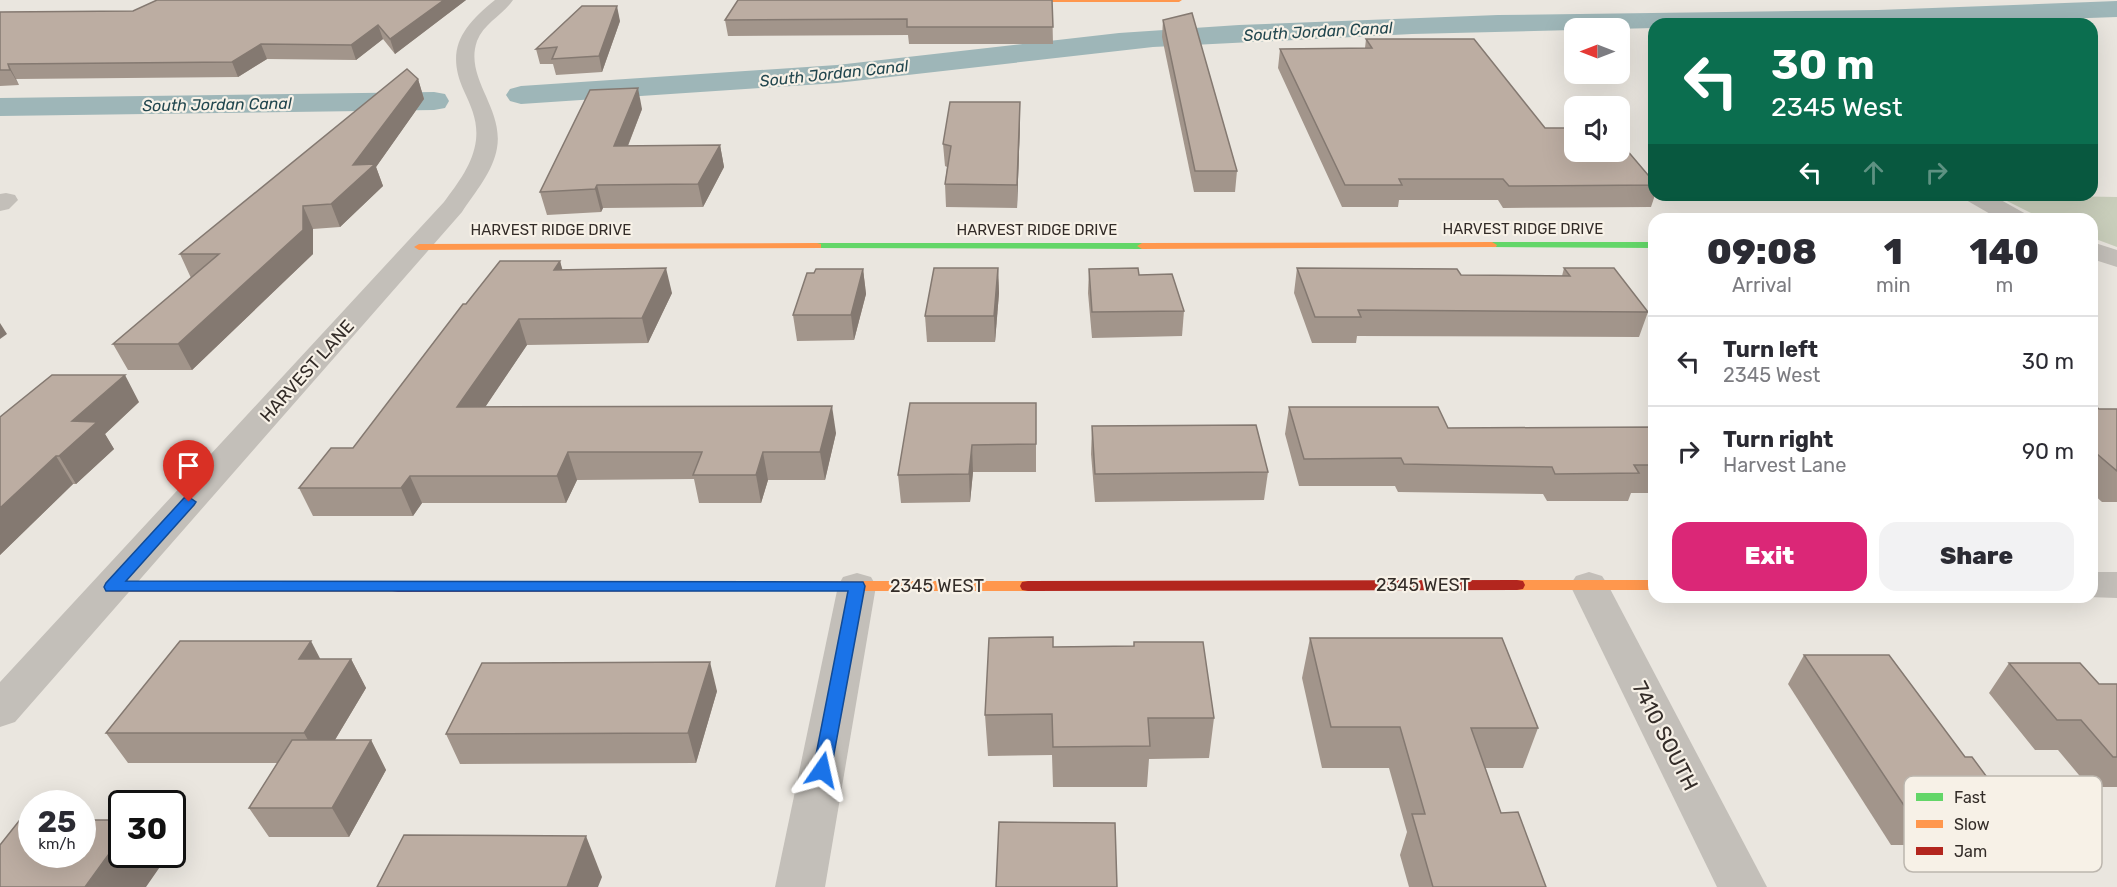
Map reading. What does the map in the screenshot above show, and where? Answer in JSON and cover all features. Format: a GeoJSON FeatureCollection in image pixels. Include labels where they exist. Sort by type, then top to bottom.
{"type":"FeatureCollection","features":[{"type":"Feature","properties":{"kind":"street","name":"HARVEST LANE"},"geometry":{"type":"LineString","coordinates":[[0,710],[419,247],[459,198],[476,172],[487,143],[486,111],[465,69],[463,51],[470,34],[484,17],[506,0]]}},
{"type":"Feature","properties":{"kind":"street"},"geometry":{"type":"LineString","coordinates":[[1049,0],[1179,0]]}},
{"type":"Feature","properties":{"kind":"street"},"geometry":{"type":"LineString","coordinates":[[1985,201],[2007,213]]}},
{"type":"Feature","properties":{"kind":"street","name":"HARVEST RIDGE DRIVE"},"geometry":{"type":"LineString","coordinates":[[419,247],[1648,245]]}},
{"type":"Feature","properties":{"kind":"street"},"geometry":{"type":"LineString","coordinates":[[2098,252],[2117,259]]}},
{"type":"Feature","properties":{"kind":"street","name":"7410 SOUTH"},"geometry":{"type":"LineString","coordinates":[[1589,585],[1742,887]]}},
{"type":"Feature","properties":{"kind":"street","name":"2345 WEST"},"geometry":{"type":"LineString","coordinates":[[112,587],[1648,585]]}},
{"type":"Feature","properties":{"kind":"street"},"geometry":{"type":"LineString","coordinates":[[2098,585],[2117,585]]}},
{"type":"Feature","properties":{"kind":"street"},"geometry":{"type":"LineString","coordinates":[[800,887],[857,586]]}},
{"type":"Feature","properties":{"kind":"green space"},"geometry":{"type":"Polygon","coordinates":[[[2098,197],[2117,197],[2117,247],[2098,240],[2098,213],[2031,213],[2007,201],[2098,201],[2098,197]]]}},
{"type":"Feature","properties":{"kind":"building"},"geometry":{"type":"Polygon","coordinates":[[[157,0],[444,0],[390,39],[378,25],[351,45],[261,44],[232,62],[8,64],[10,70],[0,70],[0,12],[133,11],[157,0]]]}},
{"type":"Feature","properties":{"kind":"building"},"geometry":{"type":"Polygon","coordinates":[[[738,0],[1052,0],[1053,27],[907,27],[907,19],[725,20],[738,0]]]}},
{"type":"Feature","properties":{"kind":"building"},"geometry":{"type":"Polygon","coordinates":[[[582,6],[617,6],[599,56],[552,59],[557,47],[536,49],[582,6]]]}},
{"type":"Feature","properties":{"kind":"building"},"geometry":{"type":"Polygon","coordinates":[[[1192,13],[1237,171],[1195,171],[1163,20],[1192,13]]]}},
{"type":"Feature","properties":{"kind":"building"},"geometry":{"type":"Polygon","coordinates":[[[1366,39],[1474,39],[1545,128],[1564,128],[1564,162],[1630,162],[1630,154],[1648,175],[1648,185],[1509,186],[1503,179],[1399,179],[1402,185],[1345,185],[1280,49],[1372,48],[1366,39]]]}},
{"type":"Feature","properties":{"kind":"building"},"geometry":{"type":"Polygon","coordinates":[[[407,69],[418,79],[353,165],[375,164],[331,204],[303,206],[303,230],[178,344],[113,344],[219,254],[180,254],[407,69]]]}},
{"type":"Feature","properties":{"kind":"building"},"geometry":{"type":"Polygon","coordinates":[[[638,88],[614,146],[720,145],[698,184],[597,185],[595,189],[540,192],[590,90],[638,88]]]}},
{"type":"Feature","properties":{"kind":"building"},"geometry":{"type":"Polygon","coordinates":[[[950,102],[1020,102],[1017,185],[945,184],[951,146],[943,144],[950,102]]]}},
{"type":"Feature","properties":{"kind":"building"},"geometry":{"type":"Polygon","coordinates":[[[500,261],[560,261],[554,270],[666,268],[642,318],[519,319],[457,407],[832,406],[820,452],[763,452],[756,475],[693,475],[702,452],[568,452],[557,476],[410,476],[401,488],[299,488],[331,448],[353,448],[463,304],[466,304],[500,261]]]}},
{"type":"Feature","properties":{"kind":"building"},"geometry":{"type":"Polygon","coordinates":[[[934,268],[998,268],[994,316],[925,316],[934,268]]]}},
{"type":"Feature","properties":{"kind":"building"},"geometry":{"type":"Polygon","coordinates":[[[1138,268],[1139,275],[1172,274],[1184,311],[1092,312],[1089,269],[1138,268]]]}},
{"type":"Feature","properties":{"kind":"building"},"geometry":{"type":"Polygon","coordinates":[[[1297,268],[1457,269],[1461,275],[1570,276],[1564,268],[1614,268],[1648,312],[1358,310],[1361,317],[1315,317],[1297,268]]]}},
{"type":"Feature","properties":{"kind":"building"},"geometry":{"type":"Polygon","coordinates":[[[816,269],[863,269],[851,315],[793,315],[807,273],[814,273],[816,269]]]}},
{"type":"Feature","properties":{"kind":"building"},"geometry":{"type":"Polygon","coordinates":[[[52,375],[125,375],[72,421],[97,422],[0,508],[0,417],[52,375]]]}},
{"type":"Feature","properties":{"kind":"building"},"geometry":{"type":"Polygon","coordinates":[[[910,403],[1036,403],[1036,444],[972,445],[969,474],[898,475],[910,403]]]}},
{"type":"Feature","properties":{"kind":"building"},"geometry":{"type":"Polygon","coordinates":[[[1289,407],[1438,407],[1448,428],[1648,427],[1648,465],[1634,465],[1639,473],[1555,474],[1552,467],[1404,464],[1401,458],[1304,459],[1289,407]]]}},
{"type":"Feature","properties":{"kind":"building"},"geometry":{"type":"Polygon","coordinates":[[[2098,408],[2117,409],[2117,471],[2098,455],[2098,408]]]}},
{"type":"Feature","properties":{"kind":"building"},"geometry":{"type":"Polygon","coordinates":[[[1256,425],[1268,472],[1095,474],[1092,426],[1256,425]]]}},
{"type":"Feature","properties":{"kind":"building"},"geometry":{"type":"Polygon","coordinates":[[[1053,637],[1053,647],[1134,646],[1134,642],[1203,642],[1214,718],[1148,718],[1150,746],[1053,747],[1052,714],[985,715],[989,638],[1053,637]]]}},
{"type":"Feature","properties":{"kind":"building"},"geometry":{"type":"Polygon","coordinates":[[[1310,638],[1502,638],[1538,728],[1471,728],[1501,813],[1518,812],[1546,887],[1433,887],[1412,814],[1425,814],[1400,727],[1331,727],[1310,638]]]}},
{"type":"Feature","properties":{"kind":"building"},"geometry":{"type":"Polygon","coordinates":[[[180,641],[311,641],[299,659],[351,659],[304,733],[106,733],[180,641]]]}},
{"type":"Feature","properties":{"kind":"building"},"geometry":{"type":"Polygon","coordinates":[[[1804,655],[1889,655],[1965,757],[1972,757],[1986,776],[1904,776],[1904,805],[1804,655]]]}},
{"type":"Feature","properties":{"kind":"building"},"geometry":{"type":"Polygon","coordinates":[[[710,662],[688,733],[446,734],[482,663],[710,662]]]}},
{"type":"Feature","properties":{"kind":"building"},"geometry":{"type":"Polygon","coordinates":[[[2009,663],[2080,663],[2099,684],[2117,684],[2117,757],[2113,757],[2081,720],[2057,720],[2009,663]]]}},
{"type":"Feature","properties":{"kind":"building"},"geometry":{"type":"Polygon","coordinates":[[[292,740],[371,740],[332,808],[249,808],[292,740]]]}},
{"type":"Feature","properties":{"kind":"building"},"geometry":{"type":"Polygon","coordinates":[[[96,820],[108,820],[108,855],[85,887],[0,887],[0,845],[18,822],[18,868],[96,868],[96,820]]]}},
{"type":"Feature","properties":{"kind":"building"},"geometry":{"type":"Polygon","coordinates":[[[999,822],[1115,823],[1117,887],[996,887],[999,822]]]}},
{"type":"Feature","properties":{"kind":"building"},"geometry":{"type":"Polygon","coordinates":[[[404,835],[586,836],[567,887],[377,887],[404,835]]]}},
{"type":"Feature","properties":{"kind":"waterway","name":"South Jordan Canal"},"geometry":{"type":"LineString","coordinates":[[1809,18],[2117,9]]}},
{"type":"Feature","properties":{"kind":"waterway","name":"South Jordan Canal"},"geometry":{"type":"LineString","coordinates":[[521,95],[837,74],[916,67],[1119,42],[1239,34],[1498,23],[1648,20]]}},
{"type":"Feature","properties":{"kind":"waterway","name":"South Jordan Canal"},"geometry":{"type":"LineString","coordinates":[[0,107],[434,101]]}},
{"type":"Feature","properties":{"kind":"traffic: fast"},"geometry":{"type":"LineString","coordinates":[[1492,245],[1648,245]]}},
{"type":"Feature","properties":{"kind":"traffic: fast"},"geometry":{"type":"LineString","coordinates":[[817,246],[1142,246]]}},
{"type":"Feature","properties":{"kind":"traffic: slow"},"geometry":{"type":"LineString","coordinates":[[1049,0],[1179,0]]}},
{"type":"Feature","properties":{"kind":"traffic: slow"},"geometry":{"type":"LineString","coordinates":[[1142,246],[1492,245]]}},
{"type":"Feature","properties":{"kind":"traffic: slow"},"geometry":{"type":"LineString","coordinates":[[419,247],[817,246]]}},
{"type":"Feature","properties":{"kind":"traffic: slow"},"geometry":{"type":"LineString","coordinates":[[1517,585],[1648,585]]}},
{"type":"Feature","properties":{"kind":"traffic: slow"},"geometry":{"type":"LineString","coordinates":[[747,586],[1028,586]]}},
{"type":"Feature","properties":{"kind":"traffic: slow"},"geometry":{"type":"LineString","coordinates":[[112,587],[398,587]]}},
{"type":"Feature","properties":{"kind":"traffic: jam"},"geometry":{"type":"LineString","coordinates":[[1028,586],[1517,585]]}},
{"type":"Feature","properties":{"kind":"traffic: jam"},"geometry":{"type":"LineString","coordinates":[[398,587],[747,586]]}},
{"type":"Feature","properties":{"kind":"route"},"geometry":{"type":"LineString","coordinates":[[189,502],[112,587],[857,586],[822,770]]}}]}
